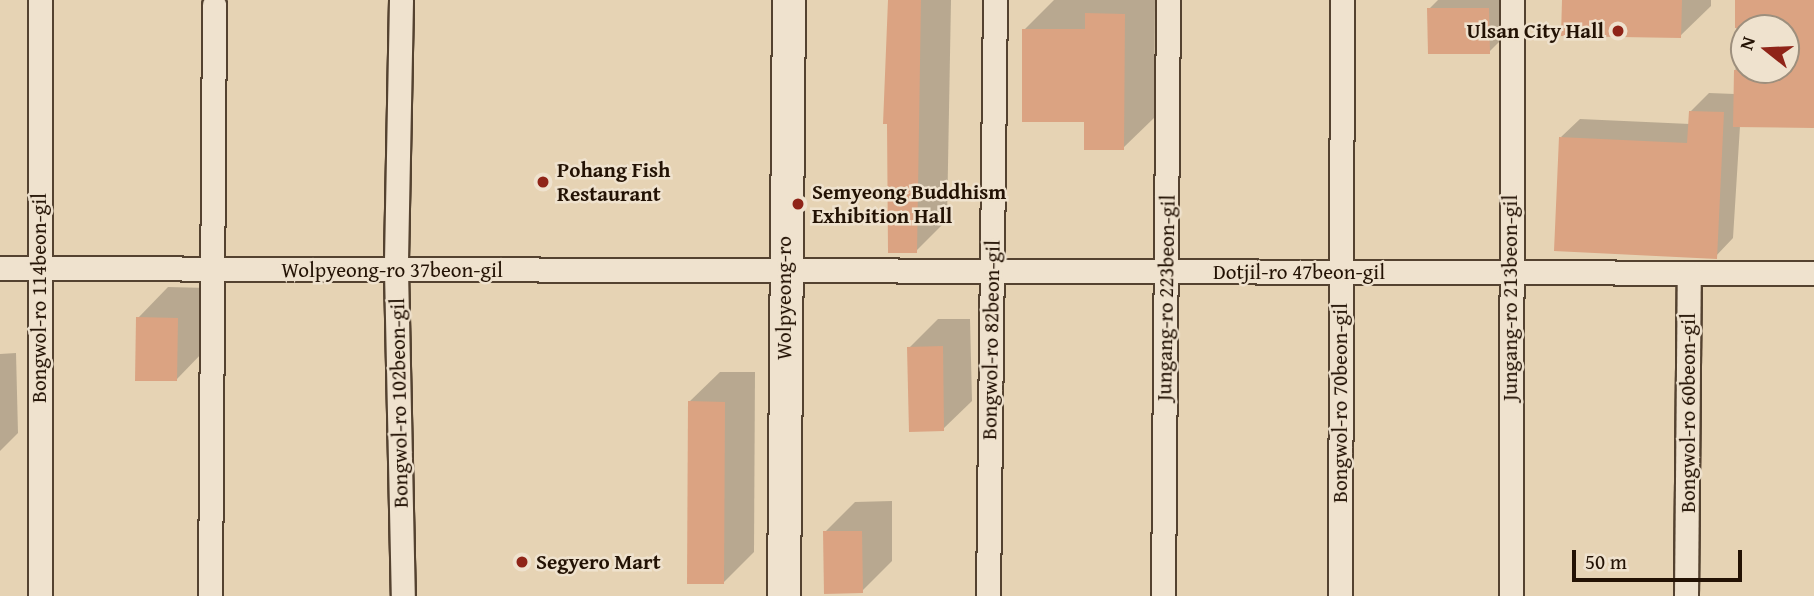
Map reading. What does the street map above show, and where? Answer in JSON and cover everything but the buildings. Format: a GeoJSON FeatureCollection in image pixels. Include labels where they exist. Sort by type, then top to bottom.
{"type":"FeatureCollection","features":[{"type":"Feature","properties":{"kind":"main road","name":"Wolpyeong-ro"},"geometry":{"type":"LineString","coordinates":[[784,596],[784,271],[789,0]]}},
{"type":"Feature","properties":{"kind":"street","name":"Bongwol-ro 114beon-gil"},"geometry":{"type":"LineString","coordinates":[[40,0],[40,596]]}},
{"type":"Feature","properties":{"kind":"street","name":"Bongwol-ro 102beon-gil"},"geometry":{"type":"LineString","coordinates":[[401,0],[396,270],[403,596]]}},
{"type":"Feature","properties":{"kind":"street","name":"Bongwol-ro 82beon-gil"},"geometry":{"type":"LineString","coordinates":[[988,596],[995,0]]}},
{"type":"Feature","properties":{"kind":"street","name":"Jungang-ro 223beon-gil"},"geometry":{"type":"LineString","coordinates":[[1163,596],[1168,0]]}},
{"type":"Feature","properties":{"kind":"street","name":"Bongwol-ro 70beon-gil"},"geometry":{"type":"LineString","coordinates":[[1340,596],[1342,0]]}},
{"type":"Feature","properties":{"kind":"street","name":"Jungang-ro 213beon-gil"},"geometry":{"type":"LineString","coordinates":[[1511,596],[1512,0]]}},
{"type":"Feature","properties":{"kind":"street"},"geometry":{"type":"LineString","coordinates":[[210,596],[214,5]]}},
{"type":"Feature","properties":{"kind":"street","name":"Wolpyeong-ro 37beon-gil"},"geometry":{"type":"LineString","coordinates":[[0,268],[784,271]]}},
{"type":"Feature","properties":{"kind":"street","name":"Dotjil-ro 47beon-gil"},"geometry":{"type":"LineString","coordinates":[[784,271],[1814,273]]}},
{"type":"Feature","properties":{"kind":"street","name":"Bongwol-ro 60beon-gil"},"geometry":{"type":"LineString","coordinates":[[1686,596],[1689,273]]}},
{"type":"Feature","properties":{"kind":"place","name":"Ulsan City Hall"},"geometry":{"type":"Point","coordinates":[1618,31]}},
{"type":"Feature","properties":{"kind":"place","name":"Pohang Fish Restaurant"},"geometry":{"type":"Point","coordinates":[543,182]}},
{"type":"Feature","properties":{"kind":"place","name":"Semyeong Buddhism Exhibition Hall"},"geometry":{"type":"Point","coordinates":[798,204]}},
{"type":"Feature","properties":{"kind":"place","name":"Segyero Mart"},"geometry":{"type":"Point","coordinates":[522,562]}}]}
